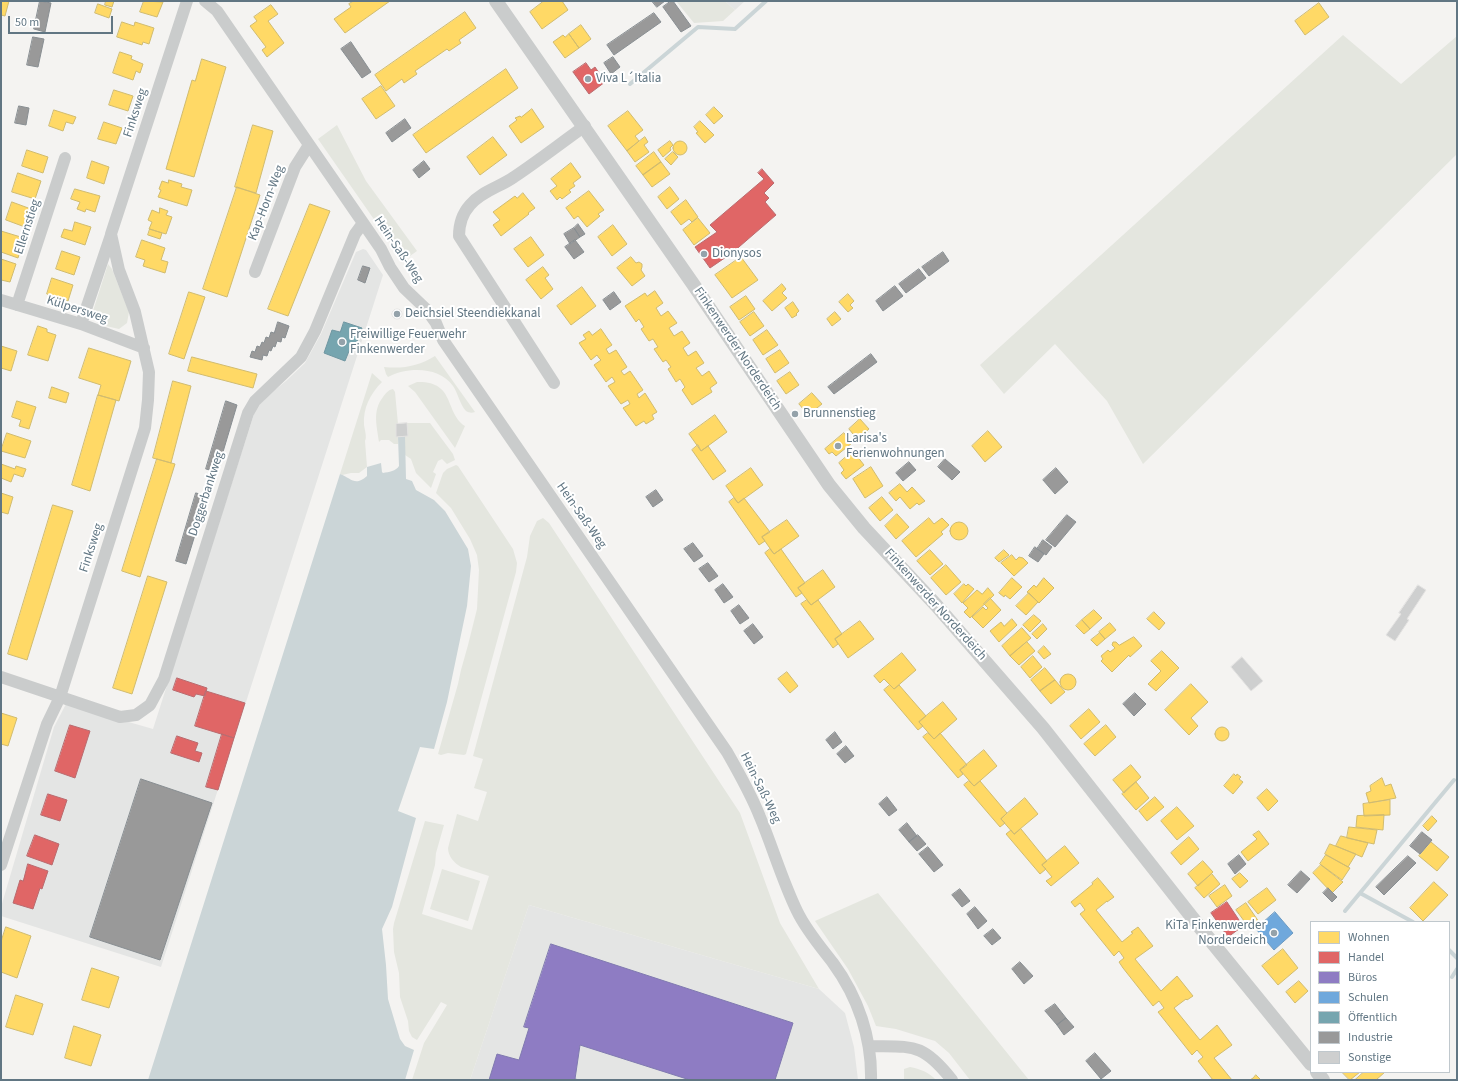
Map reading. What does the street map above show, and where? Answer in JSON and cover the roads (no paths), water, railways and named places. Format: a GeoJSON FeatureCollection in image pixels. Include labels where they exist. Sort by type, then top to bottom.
{"type":"FeatureCollection","features":[{"type":"Feature","properties":{"kind":"street","name":"Finksweg"},"geometry":{"type":"LineString","coordinates":[[82,324],[187,1]]}},
{"type":"Feature","properties":{"kind":"street","name":"Hein-Saß-Weg"},"geometry":{"type":"LineString","coordinates":[[205,1],[217,11],[381,249],[390,267],[406,291],[426,309],[436,323],[443,340],[726,752],[750,794],[791,899],[800,917],[836,968],[848,988],[863,1022],[869,1046],[871,1080]]}},
{"type":"Feature","properties":{"kind":"street","name":"Finkenwerder Norderdeich"},"geometry":{"type":"LineString","coordinates":[[496,1],[585,126],[829,486],[864,528],[936,604],[1038,723],[1202,930],[1310,1063]]}},
{"type":"Feature","properties":{"kind":"street"},"geometry":{"type":"LineString","coordinates":[[554,383],[459,236],[459,228],[464,212],[474,201],[486,192],[514,178],[585,126]]}},
{"type":"Feature","properties":{"kind":"street","name":"Kap-Horn-Weg"},"geometry":{"type":"LineString","coordinates":[[255,272],[295,167],[309,145]]}},
{"type":"Feature","properties":{"kind":"street","name":"Ellernstieg"},"geometry":{"type":"LineString","coordinates":[[17,305],[65,158]]}},
{"type":"Feature","properties":{"kind":"street","name":"Doggerbankweg"},"geometry":{"type":"LineString","coordinates":[[1,677],[120,717],[136,715],[150,705],[164,680],[248,412],[255,401],[301,357],[315,331],[355,234],[362,223]]}},
{"type":"Feature","properties":{"kind":"street","name":"Finksweg"},"geometry":{"type":"LineString","coordinates":[[1,865],[47,724],[60,698],[145,428],[149,372],[135,312],[119,270],[111,234]]}},
{"type":"Feature","properties":{"kind":"street","name":"Külpersweg"},"geometry":{"type":"LineString","coordinates":[[1,300],[82,324],[144,348]]}},
{"type":"Feature","properties":{"kind":"street"},"geometry":{"type":"LineString","coordinates":[[869,1046],[916,1048],[930,1056],[942,1067],[952,1080]]}},
{"type":"Feature","properties":{"kind":"waterway"},"geometry":{"type":"LineString","coordinates":[[630,84],[698,27],[735,29],[766,1]]}},
{"type":"Feature","properties":{"kind":"waterway"},"geometry":{"type":"LineString","coordinates":[[1345,911],[1454,780]]}},
{"type":"Feature","properties":{"kind":"waterway"},"geometry":{"type":"LineString","coordinates":[[1360,893],[1411,921]]}},
{"type":"Feature","properties":{"kind":"waterway"},"geometry":{"type":"LineString","coordinates":[[1450,951],[1457,958]]}},
{"type":"Feature","properties":{"kind":"waterway"},"geometry":{"type":"LineString","coordinates":[[1452,977],[1457,969]]}},
{"type":"Feature","properties":{"kind":"place","name":"Viva L´Italia"},"geometry":{"type":"Point","coordinates":[588,79]}},
{"type":"Feature","properties":{"kind":"place","name":"Dionysos"},"geometry":{"type":"Point","coordinates":[704,254]}},
{"type":"Feature","properties":{"kind":"place","name":"Deichsiel Steendiekkanal"},"geometry":{"type":"Point","coordinates":[397,314]}},
{"type":"Feature","properties":{"kind":"place","name":"Freiwillige Feuerwehr Finkenwerder"},"geometry":{"type":"Point","coordinates":[342,342]}},
{"type":"Feature","properties":{"kind":"place","name":"Brunnenstieg"},"geometry":{"type":"Point","coordinates":[795,414]}},
{"type":"Feature","properties":{"kind":"place","name":"Larisa's Ferienwohnungen"},"geometry":{"type":"Point","coordinates":[838,446]}},
{"type":"Feature","properties":{"kind":"place","name":"KiTa Finkenwerder Norderdeich"},"geometry":{"type":"Point","coordinates":[1274,933]}}]}
